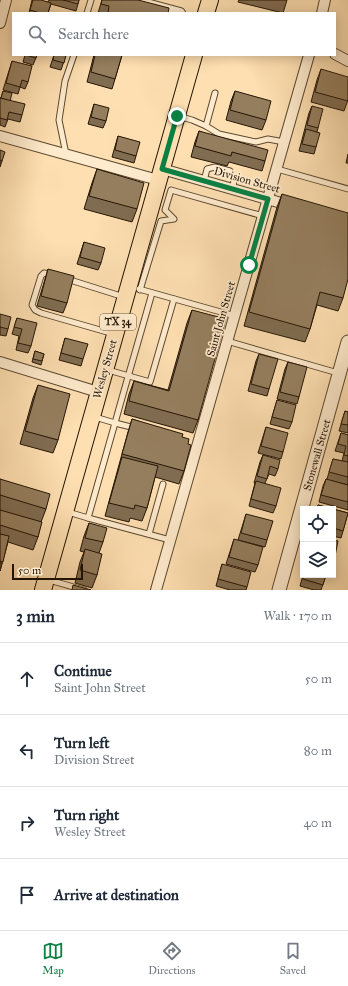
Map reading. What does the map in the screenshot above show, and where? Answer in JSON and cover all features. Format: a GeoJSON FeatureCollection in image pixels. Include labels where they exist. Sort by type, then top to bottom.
{"type":"FeatureCollection","features":[{"type":"Feature","properties":{"kind":"main road"},"geometry":{"type":"LineString","coordinates":[[206,12],[210,0]]}},
{"type":"Feature","properties":{"kind":"main road","name":"Wesley Street"},"geometry":{"type":"LineString","coordinates":[[44,585],[115,334],[131,291],[164,180],[177,116],[194,56]]}},
{"type":"Feature","properties":{"kind":"street"},"geometry":{"type":"LineString","coordinates":[[0,23],[6,0]]}},
{"type":"Feature","properties":{"kind":"street"},"geometry":{"type":"LineString","coordinates":[[131,0],[176,12]]}},
{"type":"Feature","properties":{"kind":"street"},"geometry":{"type":"LineString","coordinates":[[322,12],[325,0]]}},
{"type":"Feature","properties":{"kind":"street"},"geometry":{"type":"LineString","coordinates":[[336,55],[348,61]]}},
{"type":"Feature","properties":{"kind":"street","name":"Saint John Street"},"geometry":{"type":"LineString","coordinates":[[156,590],[193,446],[227,341],[310,56]]}},
{"type":"Feature","properties":{"kind":"street","name":"Division Street"},"geometry":{"type":"LineString","coordinates":[[0,136],[66,155],[164,180],[204,181],[304,209]]}},
{"type":"Feature","properties":{"kind":"street","name":"Stonewall Street"},"geometry":{"type":"LineString","coordinates":[[282,589],[348,342]]}},
{"type":"Feature","properties":{"kind":"street"},"geometry":{"type":"LineString","coordinates":[[0,362],[98,392]]}},
{"type":"Feature","properties":{"kind":"lane"},"geometry":{"type":"LineString","coordinates":[[87,12],[91,0]]}},
{"type":"Feature","properties":{"kind":"lane"},"geometry":{"type":"LineString","coordinates":[[66,155],[59,120],[65,81],[74,56]]}},
{"type":"Feature","properties":{"kind":"lane"},"geometry":{"type":"LineString","coordinates":[[206,126],[215,93]]}},
{"type":"Feature","properties":{"kind":"lane"},"geometry":{"type":"LineString","coordinates":[[177,116],[192,120],[219,134],[256,142],[268,139],[284,142]]}},
{"type":"Feature","properties":{"kind":"lane"},"geometry":{"type":"LineString","coordinates":[[204,181],[207,169],[215,167],[230,171],[234,178],[233,189]]}},
{"type":"Feature","properties":{"kind":"lane"},"geometry":{"type":"LineString","coordinates":[[277,169],[348,189]]}},
{"type":"Feature","properties":{"kind":"lane"},"geometry":{"type":"LineString","coordinates":[[131,291],[161,221],[174,219],[165,210],[164,180],[263,216]]}},
{"type":"Feature","properties":{"kind":"lane"},"geometry":{"type":"LineString","coordinates":[[57,276],[44,273],[41,276],[32,305],[35,310],[115,334]]}},
{"type":"Feature","properties":{"kind":"lane"},"geometry":{"type":"LineString","coordinates":[[64,278],[131,291],[152,293],[234,316]]}},
{"type":"Feature","properties":{"kind":"lane"},"geometry":{"type":"LineString","coordinates":[[88,518],[152,293]]}},
{"type":"Feature","properties":{"kind":"lane"},"geometry":{"type":"LineString","coordinates":[[105,369],[150,382],[174,299]]}},
{"type":"Feature","properties":{"kind":"lane"},"geometry":{"type":"LineString","coordinates":[[227,341],[340,374]]}},
{"type":"Feature","properties":{"kind":"lane"},"geometry":{"type":"LineString","coordinates":[[92,416],[138,429]]}},
{"type":"Feature","properties":{"kind":"lane"},"geometry":{"type":"LineString","coordinates":[[149,534],[163,484]]}},
{"type":"Feature","properties":{"kind":"lane"},"geometry":{"type":"LineString","coordinates":[[65,511],[170,540]]}},
{"type":"Feature","properties":{"kind":"lane"},"geometry":{"type":"LineString","coordinates":[[44,585],[84,590]]}},
{"type":"Feature","properties":{"kind":"building"},"geometry":{"type":"Polygon","coordinates":[[[33,0],[41,0],[51,3],[48,12],[37,12],[30,10],[33,0]]]}},
{"type":"Feature","properties":{"kind":"building"},"geometry":{"type":"Polygon","coordinates":[[[63,0],[79,0],[78,4],[63,0]]]}},
{"type":"Feature","properties":{"kind":"building"},"geometry":{"type":"Polygon","coordinates":[[[102,0],[138,0],[169,8],[168,12],[108,12],[109,6],[101,4],[102,0]]]}},
{"type":"Feature","properties":{"kind":"building"},"geometry":{"type":"Polygon","coordinates":[[[54,56],[66,56],[64,63],[53,60],[54,56]]]}},
{"type":"Feature","properties":{"kind":"building"},"geometry":{"type":"Polygon","coordinates":[[[95,56],[122,56],[115,79],[91,72],[95,56]]]}},
{"type":"Feature","properties":{"kind":"building"},"geometry":{"type":"Polygon","coordinates":[[[12,61],[32,66],[28,82],[22,80],[20,87],[6,83],[12,61]]]}},
{"type":"Feature","properties":{"kind":"building"},"geometry":{"type":"Polygon","coordinates":[[[321,69],[348,77],[348,101],[315,92],[321,69]]]}},
{"type":"Feature","properties":{"kind":"building"},"geometry":{"type":"Polygon","coordinates":[[[3,91],[12,93],[10,101],[1,98],[3,91]]]}},
{"type":"Feature","properties":{"kind":"building"},"geometry":{"type":"Polygon","coordinates":[[[235,91],[271,101],[266,120],[230,110],[235,91]]]}},
{"type":"Feature","properties":{"kind":"building"},"geometry":{"type":"Polygon","coordinates":[[[0,98],[25,104],[22,115],[9,112],[7,120],[0,118],[0,98]]]}},
{"type":"Feature","properties":{"kind":"building"},"geometry":{"type":"Polygon","coordinates":[[[94,104],[109,108],[106,121],[91,117],[94,104]]]}},
{"type":"Feature","properties":{"kind":"building"},"geometry":{"type":"Polygon","coordinates":[[[312,106],[323,109],[318,128],[307,125],[312,106]]]}},
{"type":"Feature","properties":{"kind":"building"},"geometry":{"type":"Polygon","coordinates":[[[306,129],[320,133],[316,147],[302,144],[306,129]]]}},
{"type":"Feature","properties":{"kind":"building"},"geometry":{"type":"Polygon","coordinates":[[[199,131],[268,150],[265,161],[232,152],[231,156],[195,146],[199,131]]]}},
{"type":"Feature","properties":{"kind":"building"},"geometry":{"type":"Polygon","coordinates":[[[118,136],[140,142],[136,156],[115,150],[118,136]]]}},
{"type":"Feature","properties":{"kind":"building"},"geometry":{"type":"Polygon","coordinates":[[[0,150],[5,152],[2,161],[0,160],[0,150]]]}},
{"type":"Feature","properties":{"kind":"building"},"geometry":{"type":"Polygon","coordinates":[[[97,169],[144,183],[137,209],[89,196],[97,169]]]}},
{"type":"Feature","properties":{"kind":"building"},"geometry":{"type":"Polygon","coordinates":[[[282,194],[348,213],[348,279],[343,298],[320,292],[310,329],[249,312],[282,194]]]}},
{"type":"Feature","properties":{"kind":"building"},"geometry":{"type":"Polygon","coordinates":[[[84,242],[105,248],[101,263],[80,257],[84,242]]]}},
{"type":"Feature","properties":{"kind":"building"},"geometry":{"type":"Polygon","coordinates":[[[48,269],[74,276],[67,303],[41,296],[48,269]]]}},
{"type":"Feature","properties":{"kind":"building"},"geometry":{"type":"Polygon","coordinates":[[[192,310],[226,319],[198,420],[129,401],[134,381],[169,391],[192,310]]]}},
{"type":"Feature","properties":{"kind":"building"},"geometry":{"type":"Polygon","coordinates":[[[0,314],[11,317],[8,329],[0,327],[0,314]]]}},
{"type":"Feature","properties":{"kind":"building"},"geometry":{"type":"Polygon","coordinates":[[[17,318],[37,323],[31,346],[18,343],[22,329],[14,327],[17,318]]]}},
{"type":"Feature","properties":{"kind":"building"},"geometry":{"type":"Polygon","coordinates":[[[65,338],[88,344],[83,359],[61,353],[65,338]]]}},
{"type":"Feature","properties":{"kind":"building"},"geometry":{"type":"Polygon","coordinates":[[[35,351],[44,354],[42,361],[33,359],[35,351]]]}},
{"type":"Feature","properties":{"kind":"building"},"geometry":{"type":"Polygon","coordinates":[[[259,354],[278,359],[269,389],[251,384],[259,354]]]}},
{"type":"Feature","properties":{"kind":"building"},"geometry":{"type":"Polygon","coordinates":[[[288,362],[307,367],[299,397],[280,392],[288,362]]]}},
{"type":"Feature","properties":{"kind":"building"},"geometry":{"type":"Polygon","coordinates":[[[38,385],[70,394],[58,440],[25,431],[38,385]]]}},
{"type":"Feature","properties":{"kind":"building"},"geometry":{"type":"Polygon","coordinates":[[[277,400],[296,405],[292,422],[272,417],[277,400]]]}},
{"type":"Feature","properties":{"kind":"building"},"geometry":{"type":"Polygon","coordinates":[[[345,411],[348,412],[348,425],[341,424],[345,411]]]}},
{"type":"Feature","properties":{"kind":"building"},"geometry":{"type":"Polygon","coordinates":[[[132,419],[183,434],[182,437],[189,439],[188,444],[191,445],[184,471],[122,454],[132,419]]]}},
{"type":"Feature","properties":{"kind":"building"},"geometry":{"type":"Polygon","coordinates":[[[266,427],[288,433],[283,452],[261,446],[266,427]]]}},
{"type":"Feature","properties":{"kind":"building"},"geometry":{"type":"Polygon","coordinates":[[[341,433],[348,435],[348,456],[344,455],[346,446],[338,444],[341,433]]]}},
{"type":"Feature","properties":{"kind":"building"},"geometry":{"type":"Polygon","coordinates":[[[263,455],[280,460],[278,469],[270,466],[267,479],[257,476],[263,455]]]}},
{"type":"Feature","properties":{"kind":"building"},"geometry":{"type":"Polygon","coordinates":[[[122,457],[158,466],[147,508],[135,505],[134,509],[109,503],[122,457]]]}},
{"type":"Feature","properties":{"kind":"building"},"geometry":{"type":"Polygon","coordinates":[[[333,459],[348,462],[348,477],[329,472],[333,459]]]}},
{"type":"Feature","properties":{"kind":"building"},"geometry":{"type":"Polygon","coordinates":[[[0,479],[50,494],[46,509],[0,495],[0,479]]]}},
{"type":"Feature","properties":{"kind":"building"},"geometry":{"type":"Polygon","coordinates":[[[326,479],[348,485],[348,502],[321,495],[326,479]]]}},
{"type":"Feature","properties":{"kind":"building"},"geometry":{"type":"Polygon","coordinates":[[[256,481],[281,488],[276,506],[251,499],[256,481]]]}},
{"type":"Feature","properties":{"kind":"building"},"geometry":{"type":"Polygon","coordinates":[[[0,510],[42,522],[38,537],[0,525],[0,510]]]}},
{"type":"Feature","properties":{"kind":"building"},"geometry":{"type":"Polygon","coordinates":[[[336,510],[348,513],[343,531],[336,529],[336,510]]]}},
{"type":"Feature","properties":{"kind":"building"},"geometry":{"type":"Polygon","coordinates":[[[246,514],[273,521],[267,540],[241,533],[246,514]]]}},
{"type":"Feature","properties":{"kind":"building"},"geometry":{"type":"Polygon","coordinates":[[[89,523],[107,528],[103,542],[85,538],[89,523]]]}},
{"type":"Feature","properties":{"kind":"building"},"geometry":{"type":"Polygon","coordinates":[[[0,534],[9,536],[3,562],[0,561],[0,534]]]}},
{"type":"Feature","properties":{"kind":"building"},"geometry":{"type":"Polygon","coordinates":[[[234,539],[263,547],[258,565],[229,557],[234,539]]]}},
{"type":"Feature","properties":{"kind":"building"},"geometry":{"type":"Polygon","coordinates":[[[336,541],[338,541],[336,551],[336,541]]]}},
{"type":"Feature","properties":{"kind":"building"},"geometry":{"type":"Polygon","coordinates":[[[85,549],[102,554],[97,575],[80,570],[85,549]]]}},
{"type":"Feature","properties":{"kind":"building"},"geometry":{"type":"Polygon","coordinates":[[[222,564],[251,572],[247,587],[218,579],[222,564]]]}},
{"type":"Feature","properties":{"kind":"building"},"geometry":{"type":"Polygon","coordinates":[[[303,578],[325,578],[323,585],[303,578]]]}},
{"type":"Feature","properties":{"kind":"building"},"geometry":{"type":"Polygon","coordinates":[[[73,585],[91,590],[72,590],[73,585]]]}},
{"type":"Feature","properties":{"kind":"route"},"geometry":{"type":"LineString","coordinates":[[177,116],[162,169],[268,199],[249,265]]}}]}
